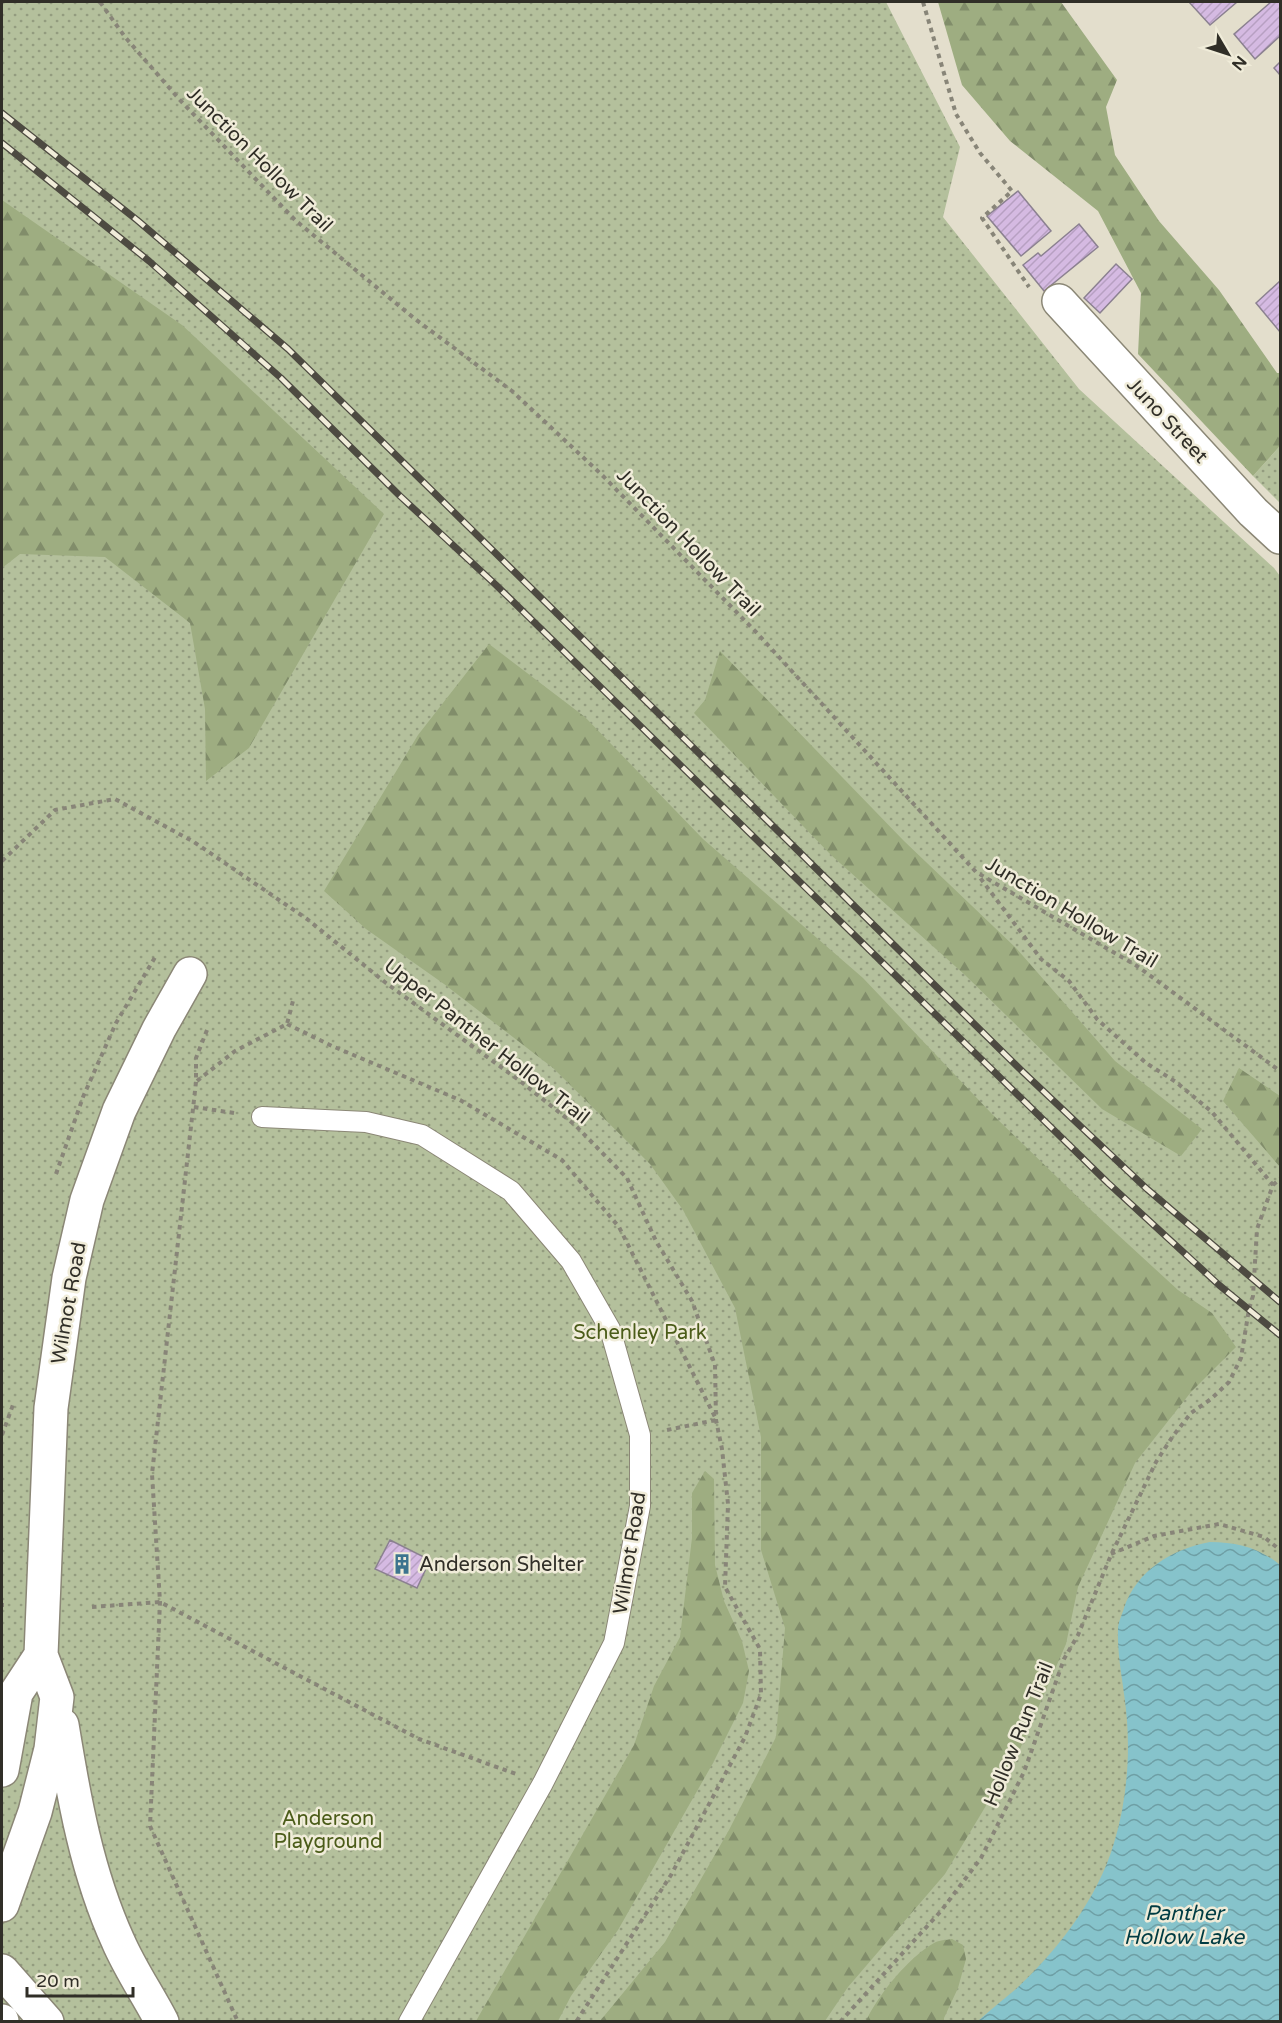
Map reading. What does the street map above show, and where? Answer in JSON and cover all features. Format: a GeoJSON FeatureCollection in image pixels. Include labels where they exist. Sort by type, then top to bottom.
{"type":"FeatureCollection","features":[{"type":"Feature","properties":{"kind":"main road","name":"Juno Street"},"geometry":{"type":"LineString","coordinates":[[1059,301],[1253,512],[1281,537]]}},
{"type":"Feature","properties":{"kind":"main road","name":"Wilmot Road"},"geometry":{"type":"LineString","coordinates":[[2,1905],[35,1812],[48,1759],[57,1697],[41,1655],[51,1408],[72,1267],[87,1200],[119,1111],[159,1029],[190,974]]}},
{"type":"Feature","properties":{"kind":"main road"},"geometry":{"type":"LineString","coordinates":[[2,1770],[9,1705],[41,1655]]}},
{"type":"Feature","properties":{"kind":"main road"},"geometry":{"type":"LineString","coordinates":[[57,1697],[71,1783],[93,1878],[118,1943],[162,2022]]}},
{"type":"Feature","properties":{"kind":"main road"},"geometry":{"type":"LineString","coordinates":[[2,1971],[47,2022]]}},
{"type":"Feature","properties":{"kind":"lane","name":"Wilmot Road"},"geometry":{"type":"LineString","coordinates":[[262,1117],[366,1122],[422,1135],[511,1191],[571,1260],[610,1329],[640,1435],[640,1506],[614,1643],[543,1783],[409,2022]]}},
{"type":"Feature","properties":{"kind":"path","name":"Junction Hollow Trail"},"geometry":{"type":"LineString","coordinates":[[100,2],[125,37],[179,99],[295,220],[414,319],[512,391],[602,475],[756,632],[976,873],[1137,966],[1281,1071]]}},
{"type":"Feature","properties":{"kind":"path"},"geometry":{"type":"LineString","coordinates":[[922,2],[956,114],[980,153],[1012,191],[982,218],[1035,294],[1059,301]]}},
{"type":"Feature","properties":{"kind":"path","name":"Upper Panther Hollow Trail"},"geometry":{"type":"LineString","coordinates":[[2,861],[55,810],[115,799],[194,843],[307,919],[386,983],[520,1081],[575,1125],[627,1178],[656,1241],[692,1301],[716,1365],[716,1420],[722,1449],[728,1504],[725,1587],[760,1649],[761,1694],[745,1737],[671,1875],[576,2022]]}},
{"type":"Feature","properties":{"kind":"path"},"geometry":{"type":"LineString","coordinates":[[976,873],[1041,959],[1068,981],[1097,1019],[1146,1064],[1176,1082],[1212,1112],[1273,1185],[1281,1179]]}},
{"type":"Feature","properties":{"kind":"path"},"geometry":{"type":"LineString","coordinates":[[196,1082],[235,1051],[287,1024],[294,997]]}},
{"type":"Feature","properties":{"kind":"path"},"geometry":{"type":"LineString","coordinates":[[207,1030],[196,1058],[194,1107],[153,1474],[160,1602],[150,1826],[238,2022]]}},
{"type":"Feature","properties":{"kind":"path"},"geometry":{"type":"LineString","coordinates":[[194,1107],[262,1117]]}},
{"type":"Feature","properties":{"kind":"path","name":"Hollow Run Trail"},"geometry":{"type":"LineString","coordinates":[[840,2022],[941,1911],[981,1858],[1024,1772],[1064,1659],[1078,1635],[1111,1555],[1156,1462],[1191,1413],[1229,1382],[1241,1358],[1253,1296],[1257,1229],[1273,1185]]}},
{"type":"Feature","properties":{"kind":"path"},"geometry":{"type":"LineString","coordinates":[[2,1436],[14,1404]]}},
{"type":"Feature","properties":{"kind":"path"},"geometry":{"type":"LineString","coordinates":[[640,1435],[716,1420]]}},
{"type":"Feature","properties":{"kind":"path"},"geometry":{"type":"LineString","coordinates":[[1111,1555],[1155,1536],[1220,1524],[1264,1537],[1281,1550]]}},
{"type":"Feature","properties":{"kind":"path"},"geometry":{"type":"LineString","coordinates":[[92,1607],[160,1602],[419,1739],[524,1776]]}},
{"type":"Feature","properties":{"kind":"green space","name":"Schenley Park"},"geometry":{"type":"Polygon","coordinates":[[[2,2],[886,2],[960,147],[943,217],[1079,389],[1280,576],[1280,2021],[2,2022],[2,2]]]}},
{"type":"Feature","properties":{"kind":"green space"},"geometry":{"type":"Polygon","coordinates":[[[938,2],[1061,2],[1117,80],[1106,107],[1115,155],[1159,221],[1219,290],[1277,373],[1280,373],[1280,446],[1253,476],[1138,354],[1141,293],[1098,211],[1010,141],[962,85],[938,2]]]}},
{"type":"Feature","properties":{"kind":"green space"},"geometry":{"type":"Polygon","coordinates":[[[2,200],[182,325],[384,514],[249,748],[206,781],[205,709],[190,623],[105,557],[20,554],[2,568],[2,200]]]}},
{"type":"Feature","properties":{"kind":"green space"},"geometry":{"type":"Polygon","coordinates":[[[1280,446],[1280,503],[1253,476],[1280,446]]]}},
{"type":"Feature","properties":{"kind":"green space"},"geometry":{"type":"Polygon","coordinates":[[[489,644],[585,717],[703,839],[863,978],[992,1114],[1092,1211],[1178,1290],[1212,1313],[1236,1347],[1191,1392],[1135,1463],[1078,1587],[1066,1644],[1020,1749],[945,1874],[848,1987],[825,2021],[600,2021],[665,1942],[729,1830],[776,1737],[785,1628],[761,1550],[761,1437],[735,1308],[683,1210],[650,1164],[553,1068],[444,984],[366,929],[324,891],[418,735],[489,644]]]}},
{"type":"Feature","properties":{"kind":"green space"},"geometry":{"type":"Polygon","coordinates":[[[720,651],[904,841],[1016,948],[1115,1061],[1202,1129],[1181,1156],[1102,1109],[965,975],[831,855],[694,713],[705,700],[720,651]]]}},
{"type":"Feature","properties":{"kind":"green space"},"geometry":{"type":"Polygon","coordinates":[[[1239,1068],[1280,1096],[1280,1167],[1223,1101],[1239,1068]]]}},
{"type":"Feature","properties":{"kind":"green space"},"geometry":{"type":"Polygon","coordinates":[[[705,1471],[714,1479],[715,1565],[724,1601],[742,1641],[749,1671],[743,1703],[713,1763],[618,1930],[571,1996],[558,2021],[476,2021],[634,1745],[654,1686],[680,1637],[692,1538],[692,1493],[705,1471]]]}},
{"type":"Feature","properties":{"kind":"green space"},"geometry":{"type":"Polygon","coordinates":[[[952,1939],[963,1945],[966,1959],[958,1988],[944,2021],[866,2021],[886,1989],[904,1967],[936,1942],[952,1939]]]}},
{"type":"Feature","properties":{"kind":"water","name":"Panther Hollow Lake"},"geometry":{"type":"Polygon","coordinates":[[[1210,1542],[1247,1547],[1264,1554],[1280,1565],[1280,2021],[978,2021],[1032,1974],[1061,1940],[1087,1903],[1107,1863],[1122,1813],[1126,1782],[1127,1721],[1118,1630],[1130,1595],[1147,1572],[1158,1563],[1182,1550],[1210,1542]]]}},
{"type":"Feature","properties":{"kind":"building"},"geometry":{"type":"Polygon","coordinates":[[[1189,2],[1237,2],[1210,25],[1189,2]]]}},
{"type":"Feature","properties":{"kind":"building"},"geometry":{"type":"Polygon","coordinates":[[[1271,2],[1280,2],[1280,36],[1255,59],[1234,34],[1271,2]]]}},
{"type":"Feature","properties":{"kind":"building"},"geometry":{"type":"Polygon","coordinates":[[[1280,62],[1280,75],[1274,68],[1280,62]]]}},
{"type":"Feature","properties":{"kind":"building"},"geometry":{"type":"Polygon","coordinates":[[[1018,191],[1051,231],[1021,256],[987,216],[1018,191]]]}},
{"type":"Feature","properties":{"kind":"building"},"geometry":{"type":"Polygon","coordinates":[[[1079,224],[1098,247],[1044,291],[1023,265],[1038,253],[1041,256],[1079,224]]]}},
{"type":"Feature","properties":{"kind":"building"},"geometry":{"type":"Polygon","coordinates":[[[1116,264],[1132,279],[1100,313],[1084,298],[1116,264]]]}},
{"type":"Feature","properties":{"kind":"building"},"geometry":{"type":"Polygon","coordinates":[[[1280,281],[1280,332],[1256,303],[1280,281]]]}},
{"type":"Feature","properties":{"kind":"building","name":"Anderson Shelter"},"geometry":{"type":"Polygon","coordinates":[[[390,1540],[430,1560],[417,1588],[375,1569],[390,1540]]]}},
{"type":"Feature","properties":{"kind":"railway"},"geometry":{"type":"LineString","coordinates":[[2,113],[137,220],[288,349],[1023,1072],[1147,1189],[1280,1302]]}},
{"type":"Feature","properties":{"kind":"railway"},"geometry":{"type":"LineString","coordinates":[[2,143],[149,261],[281,378],[1108,1183],[1219,1285],[1280,1335]]}},
{"type":"Feature","properties":{"kind":"place","name":"Anderson Shelter"},"geometry":{"type":"Point","coordinates":[402,1564]}},
{"type":"Feature","properties":{"kind":"park label","name":"Anderson Playground"},"geometry":{"type":"Point","coordinates":[328,1830]}}]}
